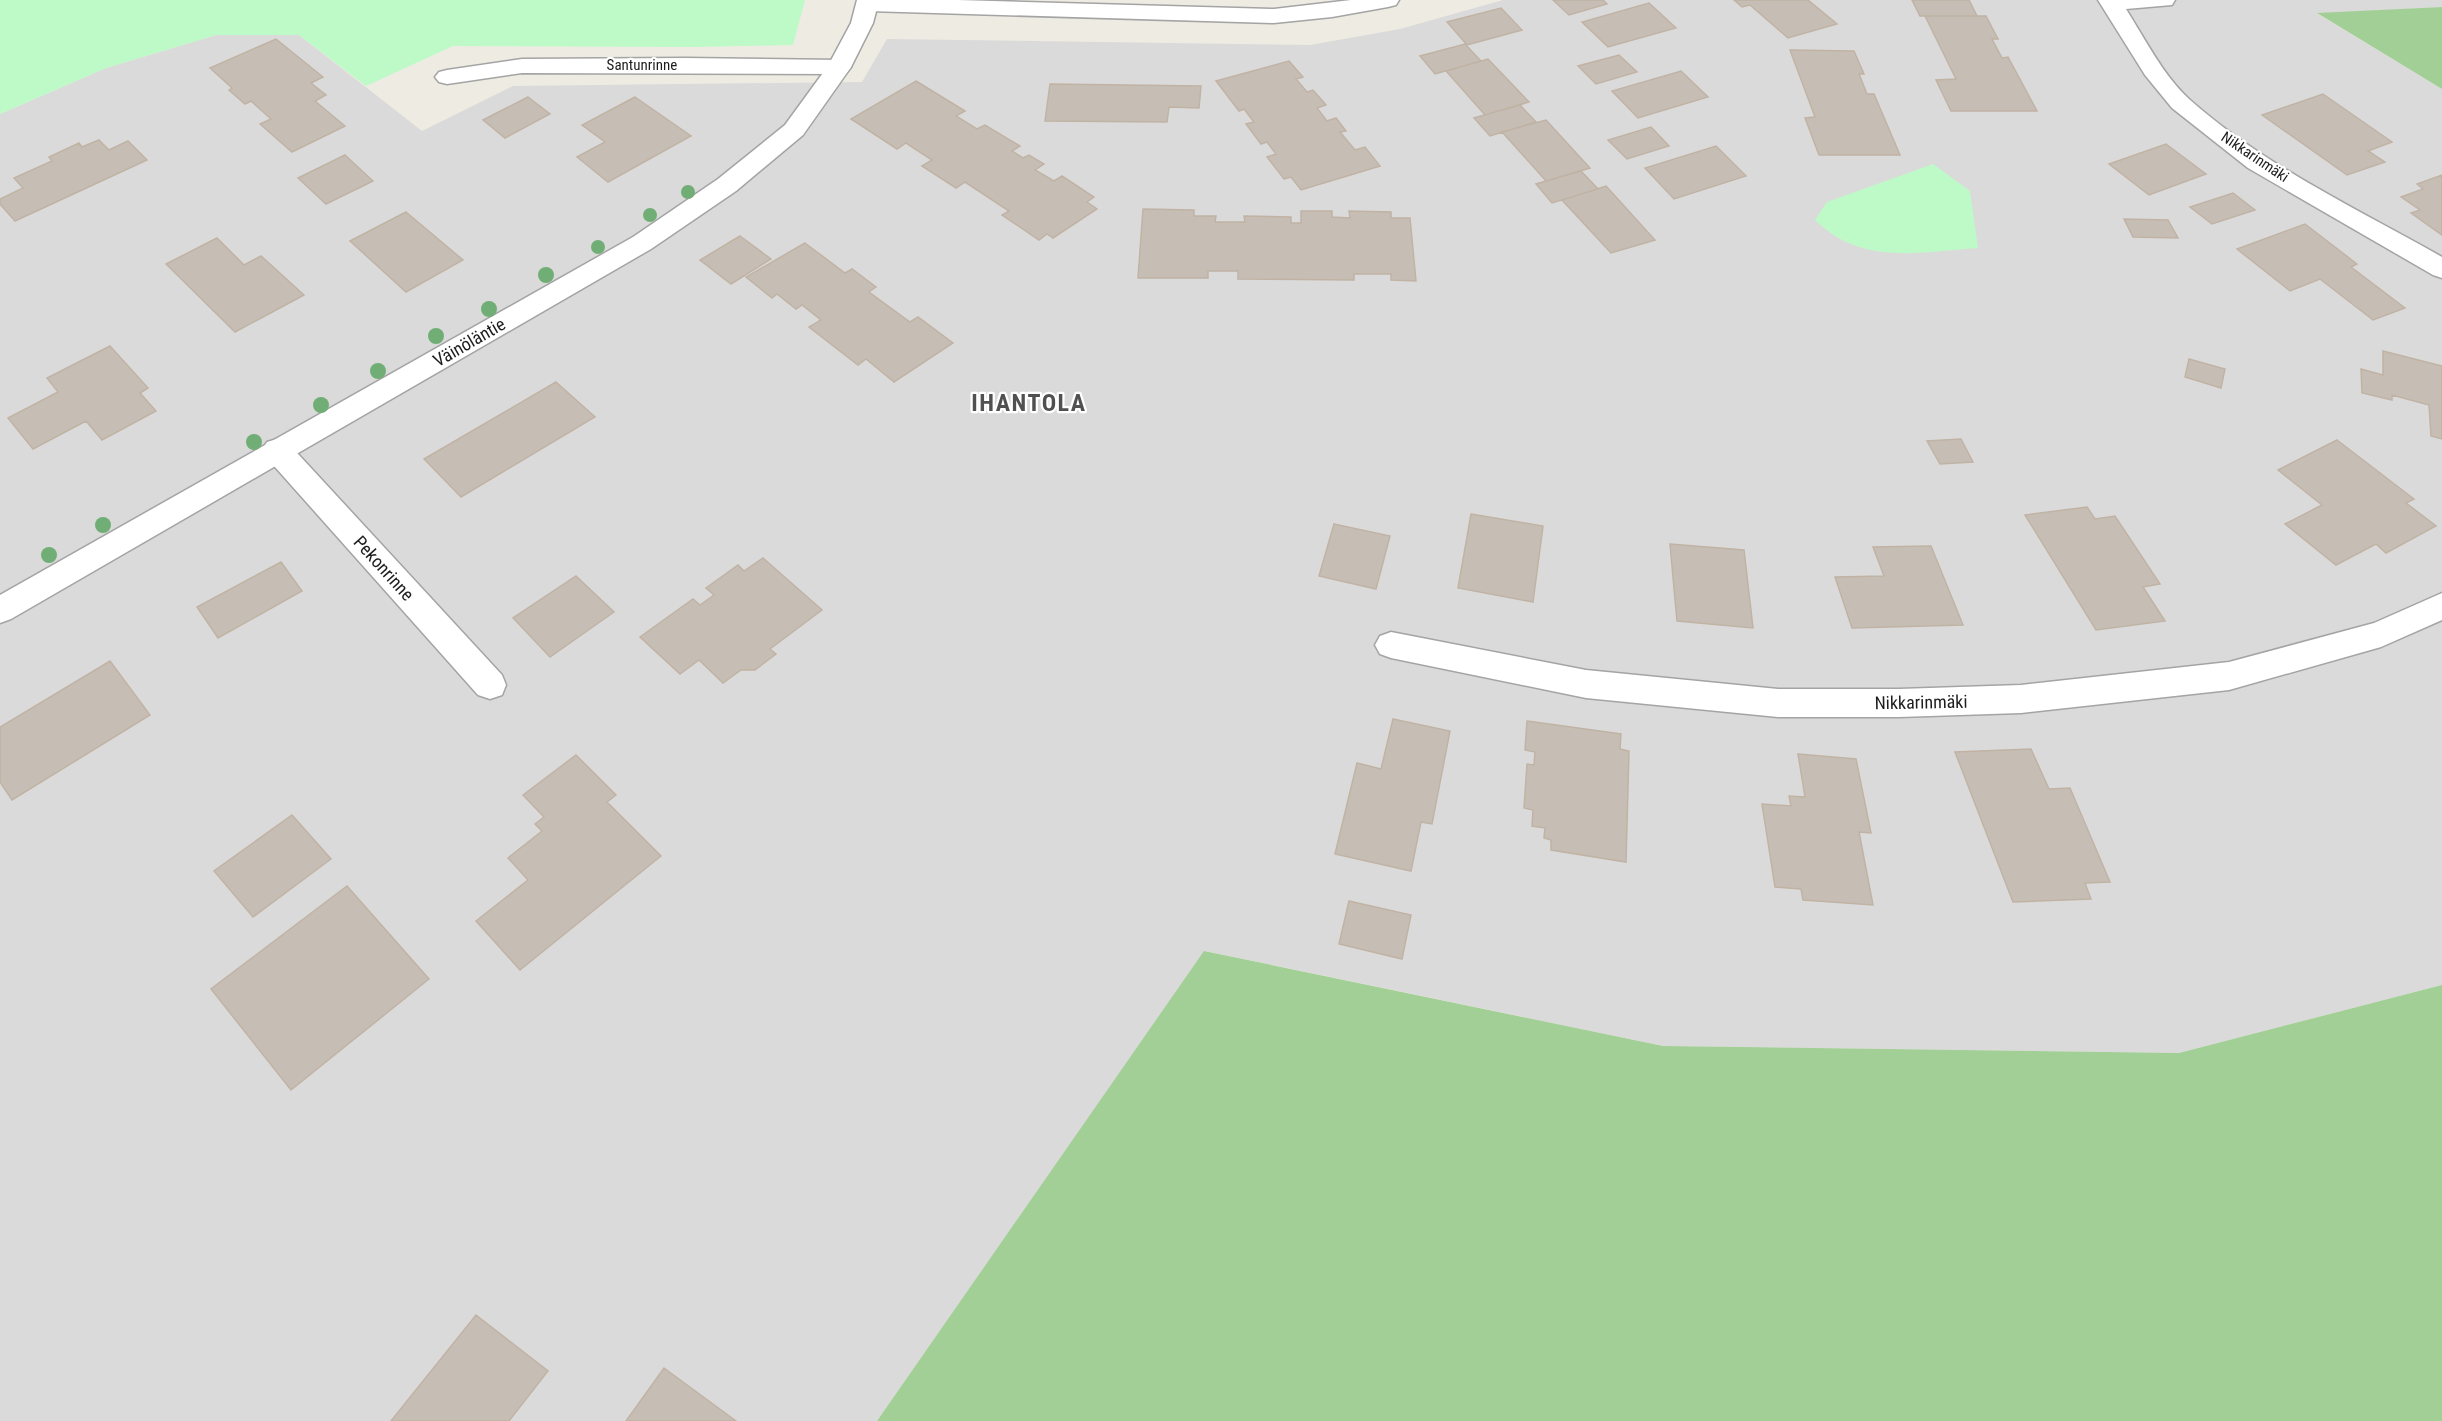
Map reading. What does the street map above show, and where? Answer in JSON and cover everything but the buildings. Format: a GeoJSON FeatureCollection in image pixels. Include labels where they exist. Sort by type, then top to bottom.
{"type":"FeatureCollection","features":[{"type":"Feature","properties":{"kind":"street"},"geometry":{"type":"LineString","coordinates":[[868,2],[1274,16],[1332,10],[1388,0]]}},
{"type":"Feature","properties":{"kind":"street"},"geometry":{"type":"LineString","coordinates":[[2110,2],[2164,0]]}},
{"type":"Feature","properties":{"kind":"street","name":"Väinöläntie"},"geometry":{"type":"LineString","coordinates":[[0,610],[651,237],[727,185],[794,130],[839,67],[862,23],[868,2]]}},
{"type":"Feature","properties":{"kind":"street","name":"Nikkarinmäki"},"geometry":{"type":"LineString","coordinates":[[2110,2],[2157,75],[2180,104],[2258,162],[2442,269]]}},
{"type":"Feature","properties":{"kind":"street","name":"Santunrinne"},"geometry":{"type":"LineString","coordinates":[[447,77],[522,66],[839,67]]}},
{"type":"Feature","properties":{"kind":"street","name":"Pekonrinne"},"geometry":{"type":"LineString","coordinates":[[278,450],[490,685]]}},
{"type":"Feature","properties":{"kind":"street","name":"Nikkarinmäki"},"geometry":{"type":"LineString","coordinates":[[1391,645],[1586,684],[1778,703],[1899,703],[2021,699],[2229,676],[2381,634],[2442,606]]}},
{"type":"Feature","properties":{"kind":"shaded area"},"geometry":{"type":"Polygon","coordinates":[[[1503,0],[2442,0],[2442,7],[2318,14],[2442,89],[2442,985],[2179,1053],[1663,1046],[1205,951],[877,1421],[0,1421],[0,114],[106,68],[216,35],[299,35],[422,131],[513,86],[862,82],[887,39],[1310,45],[1400,29],[1503,0]]]}},
{"type":"Feature","properties":{"kind":"green space"},"geometry":{"type":"Polygon","coordinates":[[[0,0],[805,0],[793,45],[453,46],[366,86],[299,35],[216,35],[106,68],[0,114],[0,0]]]}},
{"type":"Feature","properties":{"kind":"green space"},"geometry":{"type":"Polygon","coordinates":[[[2442,7],[2442,89],[2317,13],[2442,7]]]}},
{"type":"Feature","properties":{"kind":"green space"},"geometry":{"type":"Polygon","coordinates":[[[1933,164],[1970,191],[1978,248],[1912,253],[1871,250],[1833,235],[1815,220],[1827,202],[1933,164]]]}},
{"type":"Feature","properties":{"kind":"green space"},"geometry":{"type":"Polygon","coordinates":[[[1204,951],[1663,1046],[2179,1053],[2442,985],[2442,1421],[877,1421],[1204,951]]]}},
{"type":"Feature","properties":{"kind":"district","name":"IHANTOLA"},"geometry":{"type":"Point","coordinates":[1029,403]}}]}
